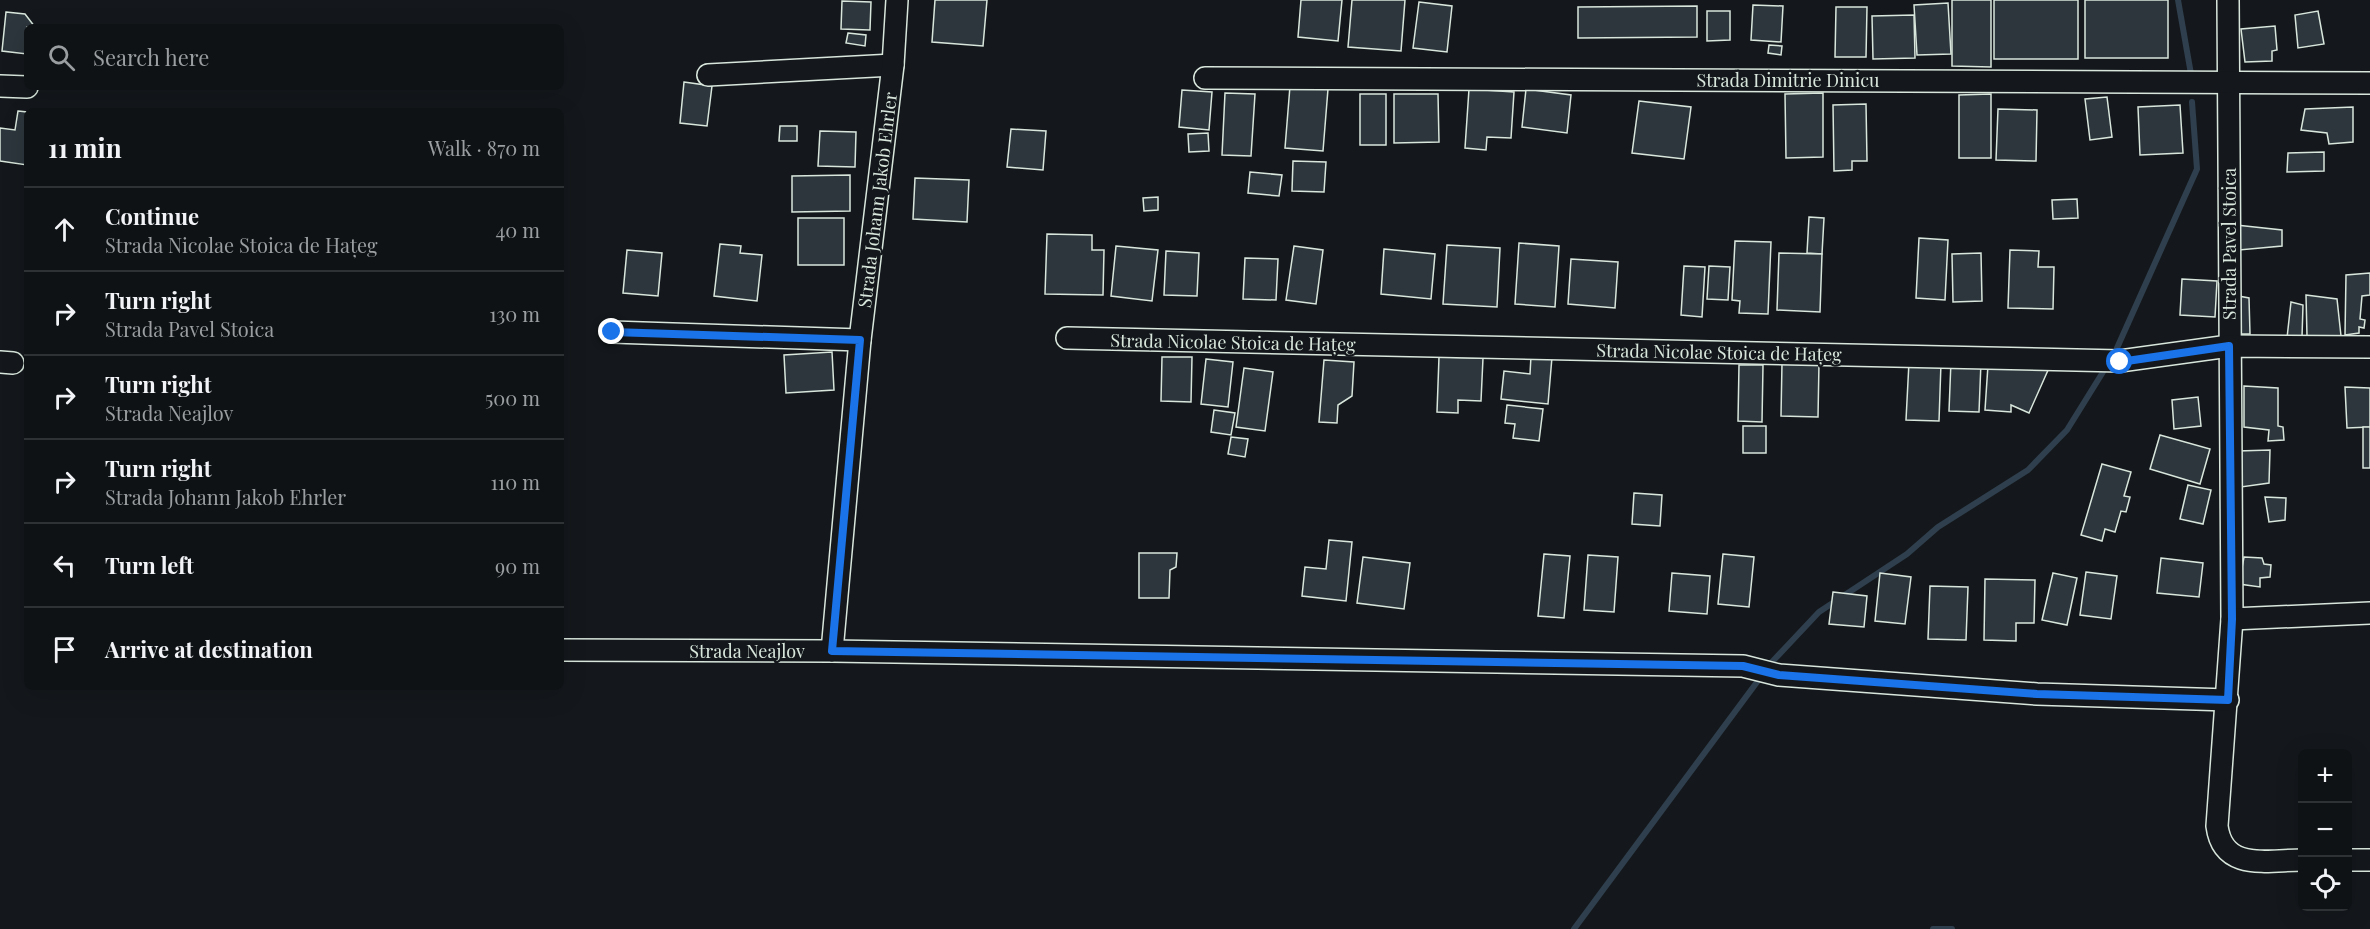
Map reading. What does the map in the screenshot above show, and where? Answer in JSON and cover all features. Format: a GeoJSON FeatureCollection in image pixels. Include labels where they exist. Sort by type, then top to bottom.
{"type":"FeatureCollection","features":[{"type":"Feature","properties":{"kind":"street","name":"Strada Johann Jakob Ehrler"},"geometry":{"type":"LineString","coordinates":[[832,651],[860,340],[893,65],[897,0]]}},
{"type":"Feature","properties":{"kind":"street","name":"Strada Pavel Stoica"},"geometry":{"type":"LineString","coordinates":[[2228,0],[2232,619],[2228,700],[2217,826],[2223,847],[2233,856],[2248,860],[2298,860]]}},
{"type":"Feature","properties":{"kind":"street"},"geometry":{"type":"LineString","coordinates":[[708,75],[893,65]]}},
{"type":"Feature","properties":{"kind":"street","name":"Strada Dimitrie Dinicu"},"geometry":{"type":"LineString","coordinates":[[1205,78],[2370,83]]}},
{"type":"Feature","properties":{"kind":"street"},"geometry":{"type":"LineString","coordinates":[[0,86],[24,87]]}},
{"type":"Feature","properties":{"kind":"street"},"geometry":{"type":"LineString","coordinates":[[612,332],[860,340]]}},
{"type":"Feature","properties":{"kind":"street","name":"Strada Nicolae Stoica de Hațeg"},"geometry":{"type":"LineString","coordinates":[[1067,338],[2120,362],[2229,346],[2370,347]]}},
{"type":"Feature","properties":{"kind":"street"},"geometry":{"type":"LineString","coordinates":[[2232,619],[2370,613]]}},
{"type":"Feature","properties":{"kind":"street","name":"Strada Neajlov"},"geometry":{"type":"LineString","coordinates":[[564,650],[832,651],[1743,666],[1779,675],[2026,693],[2228,700]]}},
{"type":"Feature","properties":{"kind":"street"},"geometry":{"type":"LineString","coordinates":[[2352,860],[2370,860]]}},
{"type":"Feature","properties":{"kind":"building"},"geometry":{"type":"Polygon","coordinates":[[[935,0],[987,0],[983,46],[932,42],[935,0]]]}},
{"type":"Feature","properties":{"kind":"building"},"geometry":{"type":"Polygon","coordinates":[[[1301,0],[1342,0],[1338,41],[1298,37],[1301,0]]]}},
{"type":"Feature","properties":{"kind":"building"},"geometry":{"type":"Polygon","coordinates":[[[1352,0],[1405,0],[1401,51],[1348,47],[1352,0]]]}},
{"type":"Feature","properties":{"kind":"building"},"geometry":{"type":"Polygon","coordinates":[[[1952,0],[1991,0],[1991,67],[1952,66],[1952,0]]]}},
{"type":"Feature","properties":{"kind":"building"},"geometry":{"type":"Polygon","coordinates":[[[1994,0],[2078,0],[2078,59],[1994,59],[1994,0]]]}},
{"type":"Feature","properties":{"kind":"building"},"geometry":{"type":"Polygon","coordinates":[[[2085,0],[2168,0],[2168,58],[2085,58],[2085,0]]]}},
{"type":"Feature","properties":{"kind":"building"},"geometry":{"type":"Polygon","coordinates":[[[842,1],[871,2],[870,30],[841,29],[842,1]]]}},
{"type":"Feature","properties":{"kind":"building"},"geometry":{"type":"Polygon","coordinates":[[[1419,2],[1452,6],[1447,52],[1413,48],[1419,2]]]}},
{"type":"Feature","properties":{"kind":"building"},"geometry":{"type":"Polygon","coordinates":[[[1948,3],[1951,54],[1917,55],[1914,5],[1948,3]]]}},
{"type":"Feature","properties":{"kind":"building"},"geometry":{"type":"Polygon","coordinates":[[[1753,5],[1783,6],[1781,42],[1751,40],[1753,5]]]}},
{"type":"Feature","properties":{"kind":"building"},"geometry":{"type":"Polygon","coordinates":[[[1697,6],[1697,37],[1578,38],[1578,7],[1697,6]]]}},
{"type":"Feature","properties":{"kind":"building"},"geometry":{"type":"Polygon","coordinates":[[[1836,7],[1867,7],[1866,57],[1835,57],[1836,7]]]}},
{"type":"Feature","properties":{"kind":"building"},"geometry":{"type":"Polygon","coordinates":[[[1707,11],[1730,11],[1730,40],[1707,41],[1707,11]]]}},
{"type":"Feature","properties":{"kind":"building"},"geometry":{"type":"Polygon","coordinates":[[[2318,11],[2324,44],[2298,48],[2295,15],[2318,11]]]}},
{"type":"Feature","properties":{"kind":"building"},"geometry":{"type":"Polygon","coordinates":[[[6,12],[25,14],[33,24],[24,24],[24,54],[2,51],[6,12]]]}},
{"type":"Feature","properties":{"kind":"building"},"geometry":{"type":"Polygon","coordinates":[[[1914,15],[1915,58],[1873,59],[1872,16],[1914,15]]]}},
{"type":"Feature","properties":{"kind":"building"},"geometry":{"type":"Polygon","coordinates":[[[2275,26],[2277,50],[2272,51],[2272,61],[2245,62],[2241,29],[2275,26]]]}},
{"type":"Feature","properties":{"kind":"building"},"geometry":{"type":"Polygon","coordinates":[[[848,33],[866,35],[865,46],[846,43],[848,33]]]}},
{"type":"Feature","properties":{"kind":"building"},"geometry":{"type":"Polygon","coordinates":[[[1769,45],[1782,46],[1781,55],[1768,53],[1769,45]]]}},
{"type":"Feature","properties":{"kind":"building"},"geometry":{"type":"Polygon","coordinates":[[[684,82],[712,86],[707,126],[680,123],[684,82]]]}},
{"type":"Feature","properties":{"kind":"building"},"geometry":{"type":"Polygon","coordinates":[[[1290,86],[1328,89],[1323,151],[1285,148],[1290,86]]]}},
{"type":"Feature","properties":{"kind":"building"},"geometry":{"type":"Polygon","coordinates":[[[1469,89],[1514,92],[1511,138],[1487,137],[1486,150],[1465,148],[1469,89]]]}},
{"type":"Feature","properties":{"kind":"building"},"geometry":{"type":"Polygon","coordinates":[[[1526,89],[1571,95],[1567,133],[1522,127],[1526,89]]]}},
{"type":"Feature","properties":{"kind":"building"},"geometry":{"type":"Polygon","coordinates":[[[1182,90],[1212,92],[1209,130],[1179,127],[1182,90]]]}},
{"type":"Feature","properties":{"kind":"building"},"geometry":{"type":"Polygon","coordinates":[[[1225,93],[1255,94],[1251,156],[1222,155],[1225,93]]]}},
{"type":"Feature","properties":{"kind":"building"},"geometry":{"type":"Polygon","coordinates":[[[1823,93],[1823,157],[1786,158],[1785,94],[1823,93]]]}},
{"type":"Feature","properties":{"kind":"building"},"geometry":{"type":"Polygon","coordinates":[[[1360,94],[1386,94],[1386,145],[1360,145],[1360,94]]]}},
{"type":"Feature","properties":{"kind":"building"},"geometry":{"type":"Polygon","coordinates":[[[1394,94],[1438,94],[1439,142],[1394,143],[1394,94]]]}},
{"type":"Feature","properties":{"kind":"building"},"geometry":{"type":"Polygon","coordinates":[[[1991,94],[1991,158],[1959,158],[1959,95],[1991,94]]]}},
{"type":"Feature","properties":{"kind":"building"},"geometry":{"type":"Polygon","coordinates":[[[2107,97],[2112,137],[2090,140],[2085,99],[2107,97]]]}},
{"type":"Feature","properties":{"kind":"building"},"geometry":{"type":"Polygon","coordinates":[[[1639,101],[1691,107],[1684,159],[1632,153],[1639,101]]]}},
{"type":"Feature","properties":{"kind":"building"},"geometry":{"type":"Polygon","coordinates":[[[1866,104],[1867,161],[1852,161],[1852,170],[1834,171],[1833,105],[1866,104]]]}},
{"type":"Feature","properties":{"kind":"building"},"geometry":{"type":"Polygon","coordinates":[[[2180,105],[2183,153],[2140,155],[2138,107],[2180,105]]]}},
{"type":"Feature","properties":{"kind":"building"},"geometry":{"type":"Polygon","coordinates":[[[2353,107],[2353,142],[2329,144],[2327,133],[2301,130],[2305,109],[2353,107]]]}},
{"type":"Feature","properties":{"kind":"building"},"geometry":{"type":"Polygon","coordinates":[[[1998,109],[2037,110],[2036,161],[1996,160],[1998,109]]]}},
{"type":"Feature","properties":{"kind":"building"},"geometry":{"type":"Polygon","coordinates":[[[18,111],[24,112],[24,165],[0,161],[0,128],[15,130],[18,111]]]}},
{"type":"Feature","properties":{"kind":"building"},"geometry":{"type":"Polygon","coordinates":[[[780,126],[797,126],[797,141],[779,141],[780,126]]]}},
{"type":"Feature","properties":{"kind":"building"},"geometry":{"type":"Polygon","coordinates":[[[1011,129],[1046,131],[1043,170],[1007,167],[1011,129]]]}},
{"type":"Feature","properties":{"kind":"building"},"geometry":{"type":"Polygon","coordinates":[[[820,131],[856,132],[855,167],[818,166],[820,131]]]}},
{"type":"Feature","properties":{"kind":"building"},"geometry":{"type":"Polygon","coordinates":[[[1208,133],[1209,151],[1189,152],[1188,134],[1208,133]]]}},
{"type":"Feature","properties":{"kind":"building"},"geometry":{"type":"Polygon","coordinates":[[[2324,152],[2324,171],[2287,172],[2288,153],[2324,152]]]}},
{"type":"Feature","properties":{"kind":"building"},"geometry":{"type":"Polygon","coordinates":[[[1293,161],[1326,162],[1324,192],[1292,191],[1293,161]]]}},
{"type":"Feature","properties":{"kind":"building"},"geometry":{"type":"Polygon","coordinates":[[[1250,172],[1282,175],[1279,196],[1248,193],[1250,172]]]}},
{"type":"Feature","properties":{"kind":"building"},"geometry":{"type":"Polygon","coordinates":[[[850,175],[850,211],[792,212],[792,176],[850,175]]]}},
{"type":"Feature","properties":{"kind":"building"},"geometry":{"type":"Polygon","coordinates":[[[915,178],[969,180],[967,222],[913,219],[915,178]]]}},
{"type":"Feature","properties":{"kind":"building"},"geometry":{"type":"Polygon","coordinates":[[[1158,197],[1158,210],[1144,211],[1143,198],[1158,197]]]}},
{"type":"Feature","properties":{"kind":"building"},"geometry":{"type":"Polygon","coordinates":[[[2077,199],[2078,218],[2053,219],[2052,200],[2077,199]]]}},
{"type":"Feature","properties":{"kind":"building"},"geometry":{"type":"Polygon","coordinates":[[[1809,217],[1824,218],[1822,254],[1807,253],[1809,217]]]}},
{"type":"Feature","properties":{"kind":"building"},"geometry":{"type":"Polygon","coordinates":[[[798,218],[844,218],[844,265],[798,265],[798,218]]]}},
{"type":"Feature","properties":{"kind":"building"},"geometry":{"type":"Polygon","coordinates":[[[2236,225],[2282,230],[2282,246],[2239,250],[2236,225]]]}},
{"type":"Feature","properties":{"kind":"building"},"geometry":{"type":"Polygon","coordinates":[[[1047,234],[1092,235],[1092,250],[1104,250],[1103,295],[1045,294],[1047,234]]]}},
{"type":"Feature","properties":{"kind":"building"},"geometry":{"type":"Polygon","coordinates":[[[1919,238],[1948,240],[1945,300],[1916,298],[1919,238]]]}},
{"type":"Feature","properties":{"kind":"building"},"geometry":{"type":"Polygon","coordinates":[[[1735,241],[1771,242],[1768,314],[1739,313],[1740,301],[1732,300],[1735,241]]]}},
{"type":"Feature","properties":{"kind":"building"},"geometry":{"type":"Polygon","coordinates":[[[1519,243],[1559,246],[1555,307],[1515,304],[1519,243]]]}},
{"type":"Feature","properties":{"kind":"building"},"geometry":{"type":"Polygon","coordinates":[[[720,244],[741,246],[740,253],[762,255],[757,301],[714,296],[720,244]]]}},
{"type":"Feature","properties":{"kind":"building"},"geometry":{"type":"Polygon","coordinates":[[[1447,245],[1500,248],[1497,307],[1443,304],[1447,245]]]}},
{"type":"Feature","properties":{"kind":"building"},"geometry":{"type":"Polygon","coordinates":[[[1116,246],[1158,250],[1152,301],[1111,296],[1116,246]]]}},
{"type":"Feature","properties":{"kind":"building"},"geometry":{"type":"Polygon","coordinates":[[[1294,246],[1323,250],[1316,304],[1286,300],[1294,246]]]}},
{"type":"Feature","properties":{"kind":"building"},"geometry":{"type":"Polygon","coordinates":[[[1384,249],[1435,254],[1431,299],[1381,294],[1384,249]]]}},
{"type":"Feature","properties":{"kind":"building"},"geometry":{"type":"Polygon","coordinates":[[[627,250],[662,253],[658,296],[623,293],[627,250]]]}},
{"type":"Feature","properties":{"kind":"building"},"geometry":{"type":"Polygon","coordinates":[[[2010,250],[2039,251],[2038,267],[2054,267],[2053,309],[2008,308],[2010,250]]]}},
{"type":"Feature","properties":{"kind":"building"},"geometry":{"type":"Polygon","coordinates":[[[1166,251],[1199,253],[1197,296],[1164,295],[1166,251]]]}},
{"type":"Feature","properties":{"kind":"building"},"geometry":{"type":"Polygon","coordinates":[[[1779,253],[1822,254],[1820,312],[1777,310],[1779,253]]]}},
{"type":"Feature","properties":{"kind":"building"},"geometry":{"type":"Polygon","coordinates":[[[1981,253],[1982,301],[1953,302],[1952,254],[1981,253]]]}},
{"type":"Feature","properties":{"kind":"building"},"geometry":{"type":"Polygon","coordinates":[[[1245,258],[1278,259],[1276,300],[1243,299],[1245,258]]]}},
{"type":"Feature","properties":{"kind":"building"},"geometry":{"type":"Polygon","coordinates":[[[1571,259],[1618,262],[1615,308],[1568,304],[1571,259]]]}},
{"type":"Feature","properties":{"kind":"building"},"geometry":{"type":"Polygon","coordinates":[[[1684,266],[1705,267],[1702,317],[1681,315],[1684,266]]]}},
{"type":"Feature","properties":{"kind":"building"},"geometry":{"type":"Polygon","coordinates":[[[1709,266],[1730,267],[1728,300],[1707,299],[1709,266]]]}},
{"type":"Feature","properties":{"kind":"building"},"geometry":{"type":"Polygon","coordinates":[[[2370,273],[2370,295],[2362,296],[2360,319],[2365,320],[2364,328],[2359,327],[2359,333],[2345,335],[2346,275],[2370,273]]]}},
{"type":"Feature","properties":{"kind":"building"},"geometry":{"type":"Polygon","coordinates":[[[2182,279],[2217,281],[2215,317],[2180,315],[2182,279]]]}},
{"type":"Feature","properties":{"kind":"building"},"geometry":{"type":"Polygon","coordinates":[[[2233,295],[2249,298],[2250,334],[2234,334],[2233,295]]]}},
{"type":"Feature","properties":{"kind":"building"},"geometry":{"type":"Polygon","coordinates":[[[2306,295],[2337,299],[2341,336],[2307,336],[2306,295]]]}},
{"type":"Feature","properties":{"kind":"building"},"geometry":{"type":"Polygon","coordinates":[[[2291,302],[2303,305],[2302,337],[2287,338],[2291,302]]]}},
{"type":"Feature","properties":{"kind":"building"},"geometry":{"type":"Polygon","coordinates":[[[832,352],[834,390],[786,393],[784,355],[832,352]]]}},
{"type":"Feature","properties":{"kind":"building"},"geometry":{"type":"Polygon","coordinates":[[[1531,356],[1552,357],[1548,404],[1501,399],[1504,371],[1530,374],[1531,356]]]}},
{"type":"Feature","properties":{"kind":"building"},"geometry":{"type":"Polygon","coordinates":[[[1162,357],[1192,357],[1191,402],[1161,401],[1162,357]]]}},
{"type":"Feature","properties":{"kind":"building"},"geometry":{"type":"Polygon","coordinates":[[[1439,357],[1483,358],[1481,401],[1458,400],[1458,413],[1437,412],[1439,357]]]}},
{"type":"Feature","properties":{"kind":"building"},"geometry":{"type":"Polygon","coordinates":[[[1206,359],[1233,362],[1228,407],[1201,404],[1206,359]]]}},
{"type":"Feature","properties":{"kind":"building"},"geometry":{"type":"Polygon","coordinates":[[[1324,360],[1354,362],[1352,396],[1338,405],[1337,423],[1319,422],[1324,360]]]}},
{"type":"Feature","properties":{"kind":"building"},"geometry":{"type":"Polygon","coordinates":[[[1951,361],[1981,362],[1979,412],[1949,411],[1951,361]]]}},
{"type":"Feature","properties":{"kind":"building"},"geometry":{"type":"Polygon","coordinates":[[[1909,362],[1941,363],[1939,421],[1906,420],[1909,362]]]}},
{"type":"Feature","properties":{"kind":"building"},"geometry":{"type":"Polygon","coordinates":[[[1782,363],[1819,363],[1818,417],[1781,416],[1782,363]]]}},
{"type":"Feature","properties":{"kind":"building"},"geometry":{"type":"Polygon","coordinates":[[[1739,365],[1763,365],[1762,422],[1738,421],[1739,365]]]}},
{"type":"Feature","properties":{"kind":"building"},"geometry":{"type":"Polygon","coordinates":[[[1988,365],[2049,368],[2029,413],[2011,405],[2011,412],[1985,410],[1988,365]]]}},
{"type":"Feature","properties":{"kind":"building"},"geometry":{"type":"Polygon","coordinates":[[[1244,368],[1273,372],[1265,431],[1236,427],[1244,368]]]}},
{"type":"Feature","properties":{"kind":"building"},"geometry":{"type":"Polygon","coordinates":[[[2244,386],[2278,388],[2278,426],[2283,427],[2284,440],[2268,441],[2269,430],[2244,427],[2244,386]]]}},
{"type":"Feature","properties":{"kind":"building"},"geometry":{"type":"Polygon","coordinates":[[[2345,387],[2370,388],[2370,427],[2347,428],[2345,387]]]}},
{"type":"Feature","properties":{"kind":"building"},"geometry":{"type":"Polygon","coordinates":[[[2198,397],[2201,426],[2174,429],[2172,400],[2198,397]]]}},
{"type":"Feature","properties":{"kind":"building"},"geometry":{"type":"Polygon","coordinates":[[[1507,405],[1543,409],[1539,441],[1513,438],[1515,424],[1505,423],[1507,405]]]}},
{"type":"Feature","properties":{"kind":"building"},"geometry":{"type":"Polygon","coordinates":[[[1214,410],[1235,413],[1231,435],[1211,432],[1214,410]]]}},
{"type":"Feature","properties":{"kind":"building"},"geometry":{"type":"Polygon","coordinates":[[[1743,426],[1766,426],[1766,453],[1743,453],[1743,426]]]}},
{"type":"Feature","properties":{"kind":"building"},"geometry":{"type":"Polygon","coordinates":[[[2363,427],[2370,427],[2370,468],[2363,468],[2363,427]]]}},
{"type":"Feature","properties":{"kind":"building"},"geometry":{"type":"Polygon","coordinates":[[[2160,435],[2210,449],[2200,484],[2150,469],[2160,435]]]}},
{"type":"Feature","properties":{"kind":"building"},"geometry":{"type":"Polygon","coordinates":[[[1231,437],[1248,439],[1245,457],[1228,454],[1231,437]]]}},
{"type":"Feature","properties":{"kind":"building"},"geometry":{"type":"Polygon","coordinates":[[[2270,450],[2269,483],[2241,487],[2238,451],[2270,450]]]}},
{"type":"Feature","properties":{"kind":"building"},"geometry":{"type":"Polygon","coordinates":[[[2102,464],[2131,472],[2124,496],[2130,497],[2126,512],[2121,511],[2115,532],[2105,529],[2102,541],[2081,535],[2102,464]]]}},
{"type":"Feature","properties":{"kind":"building"},"geometry":{"type":"Polygon","coordinates":[[[2188,485],[2211,490],[2203,524],[2180,519],[2188,485]]]}},
{"type":"Feature","properties":{"kind":"building"},"geometry":{"type":"Polygon","coordinates":[[[1634,493],[1662,495],[1660,526],[1632,524],[1634,493]]]}},
{"type":"Feature","properties":{"kind":"building"},"geometry":{"type":"Polygon","coordinates":[[[2265,497],[2286,498],[2285,520],[2269,522],[2265,497]]]}},
{"type":"Feature","properties":{"kind":"building"},"geometry":{"type":"Polygon","coordinates":[[[1329,540],[1352,542],[1346,601],[1302,596],[1305,567],[1326,569],[1329,540]]]}},
{"type":"Feature","properties":{"kind":"building"},"geometry":{"type":"Polygon","coordinates":[[[1139,553],[1177,553],[1176,567],[1170,570],[1169,598],[1139,598],[1139,553]]]}},
{"type":"Feature","properties":{"kind":"building"},"geometry":{"type":"Polygon","coordinates":[[[1544,554],[1570,556],[1564,618],[1538,616],[1544,554]]]}},
{"type":"Feature","properties":{"kind":"building"},"geometry":{"type":"Polygon","coordinates":[[[1723,554],[1754,557],[1749,607],[1718,604],[1723,554]]]}},
{"type":"Feature","properties":{"kind":"building"},"geometry":{"type":"Polygon","coordinates":[[[1588,555],[1618,557],[1614,612],[1584,610],[1588,555]]]}},
{"type":"Feature","properties":{"kind":"building"},"geometry":{"type":"Polygon","coordinates":[[[1363,557],[1410,563],[1404,609],[1357,603],[1363,557]]]}},
{"type":"Feature","properties":{"kind":"building"},"geometry":{"type":"Polygon","coordinates":[[[2244,557],[2262,558],[2264,564],[2271,565],[2270,577],[2260,578],[2260,587],[2239,584],[2244,557]]]}},
{"type":"Feature","properties":{"kind":"building"},"geometry":{"type":"Polygon","coordinates":[[[2161,558],[2203,563],[2199,597],[2157,593],[2161,558]]]}},
{"type":"Feature","properties":{"kind":"building"},"geometry":{"type":"Polygon","coordinates":[[[2086,572],[2117,576],[2111,619],[2080,615],[2086,572]]]}},
{"type":"Feature","properties":{"kind":"building"},"geometry":{"type":"Polygon","coordinates":[[[1672,573],[1710,576],[1707,614],[1669,611],[1672,573]]]}},
{"type":"Feature","properties":{"kind":"building"},"geometry":{"type":"Polygon","coordinates":[[[1880,573],[1911,577],[1905,624],[1875,621],[1880,573]]]}},
{"type":"Feature","properties":{"kind":"building"},"geometry":{"type":"Polygon","coordinates":[[[2053,573],[2077,578],[2067,625],[2042,620],[2053,573]]]}},
{"type":"Feature","properties":{"kind":"building"},"geometry":{"type":"Polygon","coordinates":[[[1985,579],[2035,580],[2034,623],[2016,623],[2016,641],[1984,640],[1985,579]]]}},
{"type":"Feature","properties":{"kind":"building"},"geometry":{"type":"Polygon","coordinates":[[[1930,586],[1968,587],[1966,640],[1928,639],[1930,586]]]}},
{"type":"Feature","properties":{"kind":"building"},"geometry":{"type":"Polygon","coordinates":[[[1833,592],[1867,596],[1864,627],[1829,624],[1833,592]]]}},
{"type":"Feature","properties":{"kind":"waterway"},"geometry":{"type":"LineString","coordinates":[[2178,0],[2191,74]]}},
{"type":"Feature","properties":{"kind":"waterway"},"geometry":{"type":"LineString","coordinates":[[2117,348],[2197,169],[2192,102]]}},
{"type":"Feature","properties":{"kind":"waterway"},"geometry":{"type":"LineString","coordinates":[[1771,663],[1819,612],[1907,554],[1938,527],[2028,470],[2067,430],[2103,372]]}},
{"type":"Feature","properties":{"kind":"waterway"},"geometry":{"type":"LineString","coordinates":[[1574,929],[1760,678]]}},
{"type":"Feature","properties":{"kind":"waterway"},"geometry":{"type":"LineString","coordinates":[[1933,929],[1952,929]]}},
{"type":"Feature","properties":{"kind":"route"},"geometry":{"type":"LineString","coordinates":[[612,332],[860,340],[832,651],[1743,666],[1779,675],[2037,694],[2228,700],[2232,619],[2229,346],[2120,362]]}}]}
